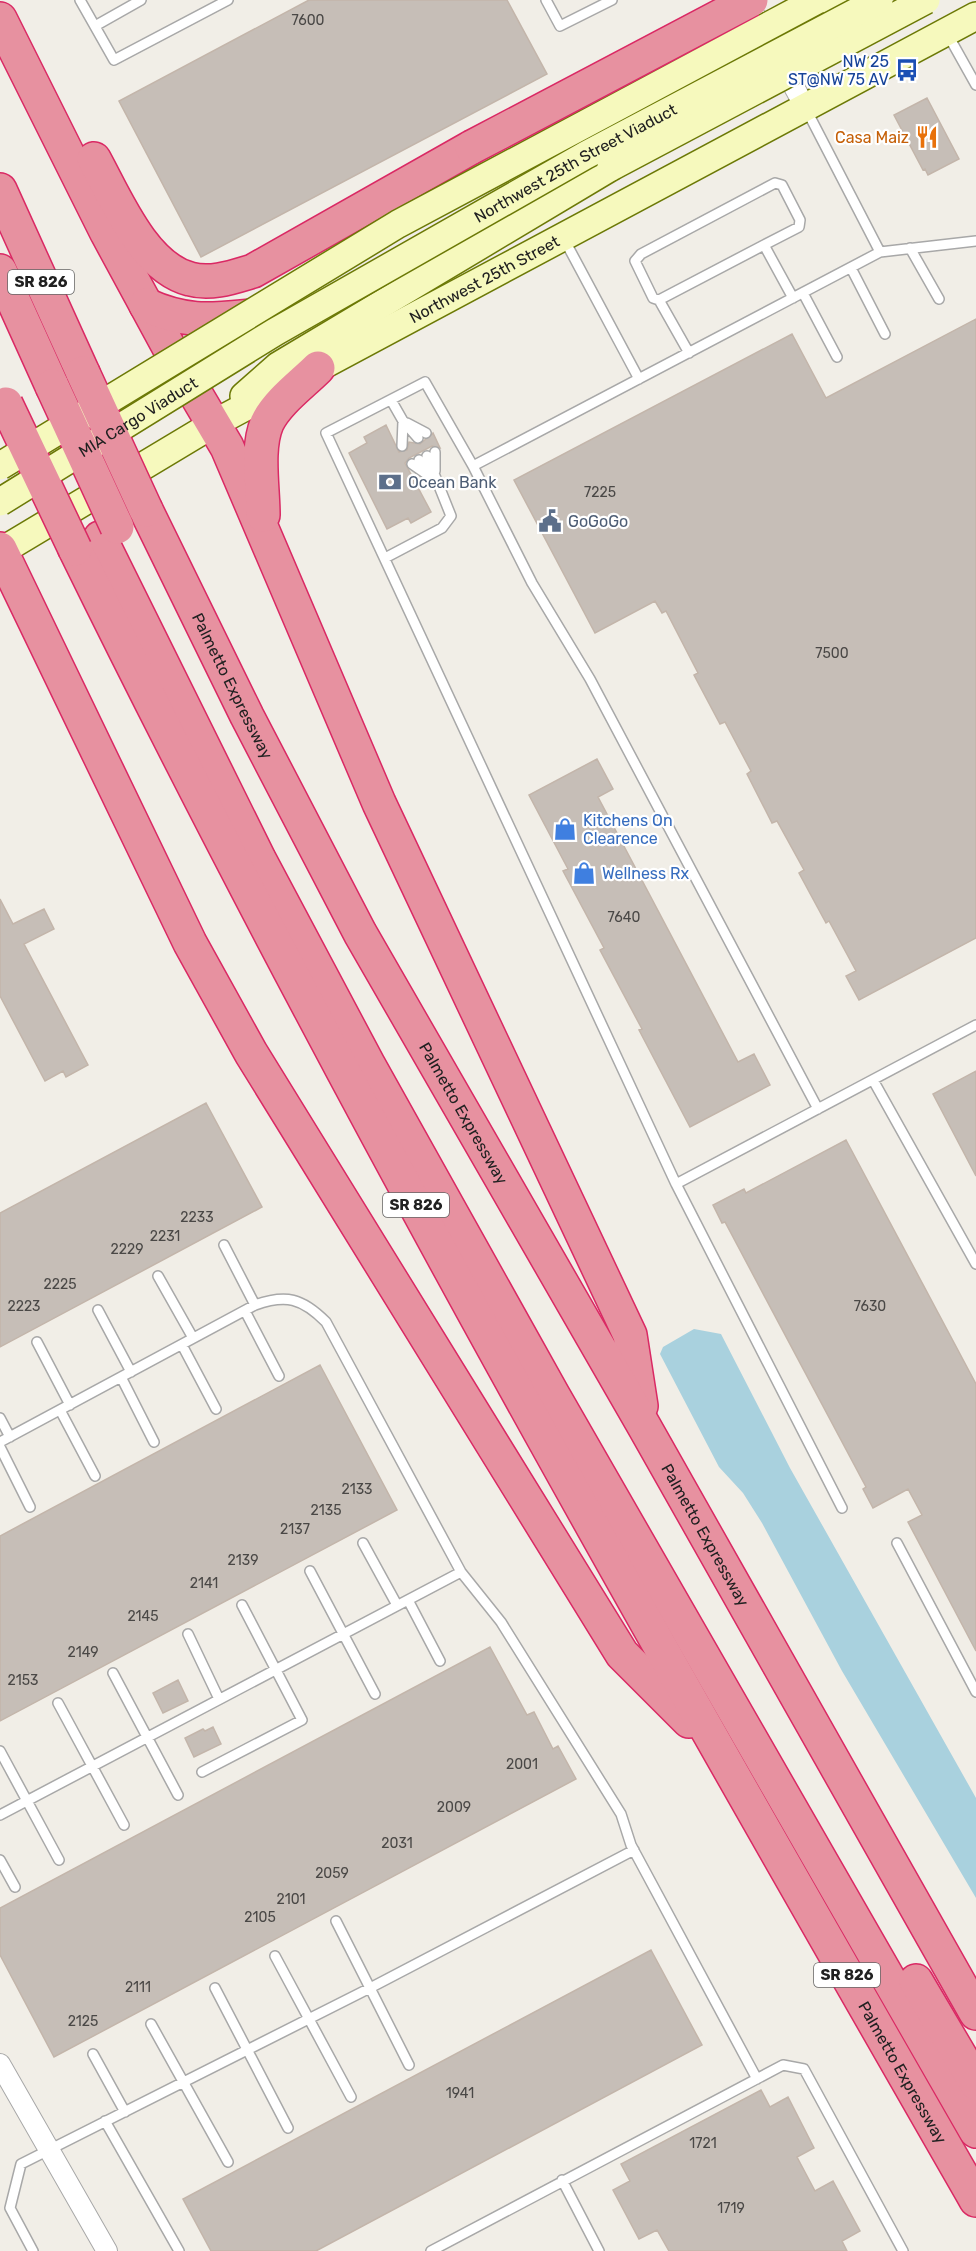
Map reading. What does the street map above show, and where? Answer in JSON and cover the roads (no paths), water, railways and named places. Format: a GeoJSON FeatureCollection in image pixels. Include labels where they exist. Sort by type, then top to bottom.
{"type":"FeatureCollection","features":[{"type":"Feature","properties":{"kind":"highway"},"geometry":{"type":"LineString","coordinates":[[8,0],[145,248],[167,269],[190,279],[220,281],[253,271],[472,147],[751,0]]}},
{"type":"Feature","properties":{"kind":"highway"},"geometry":{"type":"LineString","coordinates":[[0,19],[146,305],[214,423],[379,804],[630,1335],[644,1426]]}},
{"type":"Feature","properties":{"kind":"highway","name":"Palmetto Expressway"},"geometry":{"type":"LineString","coordinates":[[0,190],[146,510],[247,716],[360,933],[644,1426],[976,2013]]}},
{"type":"Feature","properties":{"kind":"highway"},"geometry":{"type":"LineString","coordinates":[[0,271],[23,394]]}},
{"type":"Feature","properties":{"kind":"highway"},"geometry":{"type":"LineString","coordinates":[[146,305],[168,315],[194,320],[267,317]]}},
{"type":"Feature","properties":{"kind":"highway"},"geometry":{"type":"LineString","coordinates":[[0,323],[23,394],[248,838],[363,1054],[553,1395],[976,2131]]}},
{"type":"Feature","properties":{"kind":"highway"},"geometry":{"type":"LineString","coordinates":[[263,532],[262,443],[268,421],[318,368]]}},
{"type":"Feature","properties":{"kind":"highway","name":"Palmetto Expressway"},"geometry":{"type":"LineString","coordinates":[[23,394],[97,538],[279,954],[551,1453],[717,1750],[976,2200]]}},
{"type":"Feature","properties":{"kind":"highway"},"geometry":{"type":"LineString","coordinates":[[97,538],[278,848],[386,1052],[705,1618],[976,2083]]}},
{"type":"Feature","properties":{"kind":"highway"},"geometry":{"type":"LineString","coordinates":[[0,551],[189,944],[251,1053],[621,1654],[717,1750]]}},
{"type":"Feature","properties":{"kind":"highway"},"geometry":{"type":"LineString","coordinates":[[0,601],[35,621]]}},
{"type":"Feature","properties":{"kind":"main road","name":"Northwest 25th Street Viaduct"},"geometry":{"type":"LineString","coordinates":[[267,317],[399,224],[817,0]]}},
{"type":"Feature","properties":{"kind":"main road"},"geometry":{"type":"LineString","coordinates":[[0,468],[178,364],[267,317],[513,175],[844,0]]}},
{"type":"Feature","properties":{"kind":"main road","name":"Northwest 25th Street Viaduct"},"geometry":{"type":"LineString","coordinates":[[267,317],[586,155],[879,0]]}},
{"type":"Feature","properties":{"kind":"main road"},"geometry":{"type":"LineString","coordinates":[[214,423],[278,366],[610,167],[926,0]]}},
{"type":"Feature","properties":{"kind":"main road","name":"Northwest 25th Street"},"geometry":{"type":"LineString","coordinates":[[0,551],[214,423],[976,16]]}},
{"type":"Feature","properties":{"kind":"main road","name":"MIA Cargo Viaduct"},"geometry":{"type":"LineString","coordinates":[[0,468],[267,317]]}},
{"type":"Feature","properties":{"kind":"main road","name":"MIA Cargo Viaduct"},"geometry":{"type":"LineString","coordinates":[[0,502],[267,317]]}},
{"type":"Feature","properties":{"kind":"street"},"geometry":{"type":"LineString","coordinates":[[746,0],[805,107]]}},
{"type":"Feature","properties":{"kind":"street"},"geometry":{"type":"LineString","coordinates":[[0,2064],[105,2250]]}},
{"type":"Feature","properties":{"kind":"lane"},"geometry":{"type":"LineString","coordinates":[[80,0],[114,60],[228,0]]}},
{"type":"Feature","properties":{"kind":"lane"},"geometry":{"type":"LineString","coordinates":[[95,26],[141,0]]}},
{"type":"Feature","properties":{"kind":"lane"},"geometry":{"type":"LineString","coordinates":[[546,0],[560,26],[612,0]]}},
{"type":"Feature","properties":{"kind":"lane"},"geometry":{"type":"LineString","coordinates":[[946,32],[976,85]]}},
{"type":"Feature","properties":{"kind":"lane"},"geometry":{"type":"LineString","coordinates":[[805,107],[880,252]]}},
{"type":"Feature","properties":{"kind":"lane"},"geometry":{"type":"LineString","coordinates":[[659,300],[799,227],[800,220],[782,186],[775,183],[641,254],[635,261],[654,298],[659,300],[688,353]]}},
{"type":"Feature","properties":{"kind":"lane"},"geometry":{"type":"LineString","coordinates":[[563,237],[639,379]]}},
{"type":"Feature","properties":{"kind":"lane"},"geometry":{"type":"LineString","coordinates":[[473,466],[880,252],[976,241]]}},
{"type":"Feature","properties":{"kind":"lane"},"geometry":{"type":"LineString","coordinates":[[764,245],[793,298]]}},
{"type":"Feature","properties":{"kind":"lane"},"geometry":{"type":"LineString","coordinates":[[910,248],[939,299]]}},
{"type":"Feature","properties":{"kind":"lane"},"geometry":{"type":"LineString","coordinates":[[851,268],[885,334]]}},
{"type":"Feature","properties":{"kind":"lane"},"geometry":{"type":"LineString","coordinates":[[803,293],[837,357]]}},
{"type":"Feature","properties":{"kind":"lane"},"geometry":{"type":"LineString","coordinates":[[818,1109],[590,679],[532,583],[473,466],[425,382],[326,434],[676,1184],[842,1508]]}},
{"type":"Feature","properties":{"kind":"lane"},"geometry":{"type":"LineString","coordinates":[[392,400],[414,440],[403,421]]}},
{"type":"Feature","properties":{"kind":"lane"},"geometry":{"type":"LineString","coordinates":[[385,558],[442,528],[451,516],[448,505],[423,458],[435,480]]}},
{"type":"Feature","properties":{"kind":"lane"},"geometry":{"type":"LineString","coordinates":[[676,1184],[976,1025]]}},
{"type":"Feature","properties":{"kind":"lane"},"geometry":{"type":"LineString","coordinates":[[873,1080],[976,1264]]}},
{"type":"Feature","properties":{"kind":"lane"},"geometry":{"type":"LineString","coordinates":[[224,1245],[255,1305]]}},
{"type":"Feature","properties":{"kind":"lane"},"geometry":{"type":"LineString","coordinates":[[158,1276],[193,1338]]}},
{"type":"Feature","properties":{"kind":"lane"},"geometry":{"type":"LineString","coordinates":[[0,1442],[255,1305],[275,1298],[294,1300],[312,1308],[326,1322],[461,1572],[501,1622],[621,1814],[634,1850],[757,2079]]}},
{"type":"Feature","properties":{"kind":"lane"},"geometry":{"type":"LineString","coordinates":[[98,1310],[131,1372]]}},
{"type":"Feature","properties":{"kind":"lane"},"geometry":{"type":"LineString","coordinates":[[245,1311],[279,1376]]}},
{"type":"Feature","properties":{"kind":"lane"},"geometry":{"type":"LineString","coordinates":[[37,1342],[70,1405]]}},
{"type":"Feature","properties":{"kind":"lane"},"geometry":{"type":"LineString","coordinates":[[182,1345],[216,1410]]}},
{"type":"Feature","properties":{"kind":"lane"},"geometry":{"type":"LineString","coordinates":[[121,1377],[154,1442]]}},
{"type":"Feature","properties":{"kind":"lane"},"geometry":{"type":"LineString","coordinates":[[60,1410],[95,1476]]}},
{"type":"Feature","properties":{"kind":"lane"},"geometry":{"type":"LineString","coordinates":[[0,1418],[10,1437]]}},
{"type":"Feature","properties":{"kind":"lane"},"geometry":{"type":"LineString","coordinates":[[0,1448],[30,1507]]}},
{"type":"Feature","properties":{"kind":"lane"},"geometry":{"type":"LineString","coordinates":[[897,1542],[976,1692]]}},
{"type":"Feature","properties":{"kind":"lane"},"geometry":{"type":"LineString","coordinates":[[363,1543],[398,1605]]}},
{"type":"Feature","properties":{"kind":"lane"},"geometry":{"type":"LineString","coordinates":[[310,1571],[375,1694]]}},
{"type":"Feature","properties":{"kind":"lane"},"geometry":{"type":"LineString","coordinates":[[0,1815],[461,1572]]}},
{"type":"Feature","properties":{"kind":"lane"},"geometry":{"type":"LineString","coordinates":[[408,1600],[440,1661]]}},
{"type":"Feature","properties":{"kind":"lane"},"geometry":{"type":"LineString","coordinates":[[202,1772],[302,1720],[242,1605]]}},
{"type":"Feature","properties":{"kind":"lane"},"geometry":{"type":"LineString","coordinates":[[188,1634],[219,1699]]}},
{"type":"Feature","properties":{"kind":"lane"},"geometry":{"type":"LineString","coordinates":[[113,1673],[178,1795]]}},
{"type":"Feature","properties":{"kind":"lane"},"geometry":{"type":"LineString","coordinates":[[58,1703],[124,1825]]}},
{"type":"Feature","properties":{"kind":"lane"},"geometry":{"type":"LineString","coordinates":[[0,1751],[59,1860]]}},
{"type":"Feature","properties":{"kind":"lane"},"geometry":{"type":"LineString","coordinates":[[33,2251],[10,2208],[21,2164],[308,2020],[634,1850]]}},
{"type":"Feature","properties":{"kind":"lane"},"geometry":{"type":"LineString","coordinates":[[0,1860],[15,1887]]}},
{"type":"Feature","properties":{"kind":"lane"},"geometry":{"type":"LineString","coordinates":[[336,1922],[409,2065]]}},
{"type":"Feature","properties":{"kind":"lane"},"geometry":{"type":"LineString","coordinates":[[275,1956],[351,2097]]}},
{"type":"Feature","properties":{"kind":"lane"},"geometry":{"type":"LineString","coordinates":[[215,1988],[288,2128]]}},
{"type":"Feature","properties":{"kind":"lane"},"geometry":{"type":"LineString","coordinates":[[151,2024],[228,2162]]}},
{"type":"Feature","properties":{"kind":"lane"},"geometry":{"type":"LineString","coordinates":[[93,2054],[124,2112]]}},
{"type":"Feature","properties":{"kind":"lane"},"geometry":{"type":"LineString","coordinates":[[431,2251],[783,2065],[804,2069],[903,2251]]}},
{"type":"Feature","properties":{"kind":"lane"},"geometry":{"type":"LineString","coordinates":[[105,2121],[179,2251]]}},
{"type":"Feature","properties":{"kind":"lane"},"geometry":{"type":"LineString","coordinates":[[562,2180],[599,2251]]}},
{"type":"Feature","properties":{"kind":"water"},"geometry":{"type":"Polygon","coordinates":[[[694,1329],[721,1334],[790,1468],[976,1798],[976,1898],[842,1671],[762,1523],[743,1493],[719,1467],[660,1354],[663,1347],[694,1329]]]}},
{"type":"Feature","properties":{"kind":"place","name":"NW 25 ST@NW 75 AV"},"geometry":{"type":"Point","coordinates":[907,70]}},
{"type":"Feature","properties":{"kind":"place","name":"Casa Maiz"},"geometry":{"type":"Point","coordinates":[927,137]}},
{"type":"Feature","properties":{"kind":"place","name":"Ocean Bank"},"geometry":{"type":"Point","coordinates":[390,482]}},
{"type":"Feature","properties":{"kind":"place","name":"GoGoGo"},"geometry":{"type":"Point","coordinates":[550,521]}},
{"type":"Feature","properties":{"kind":"place","name":"Kitchens On Clearence"},"geometry":{"type":"Point","coordinates":[565,829]}},
{"type":"Feature","properties":{"kind":"place","name":"Wellness Rx"},"geometry":{"type":"Point","coordinates":[584,873]}}]}
